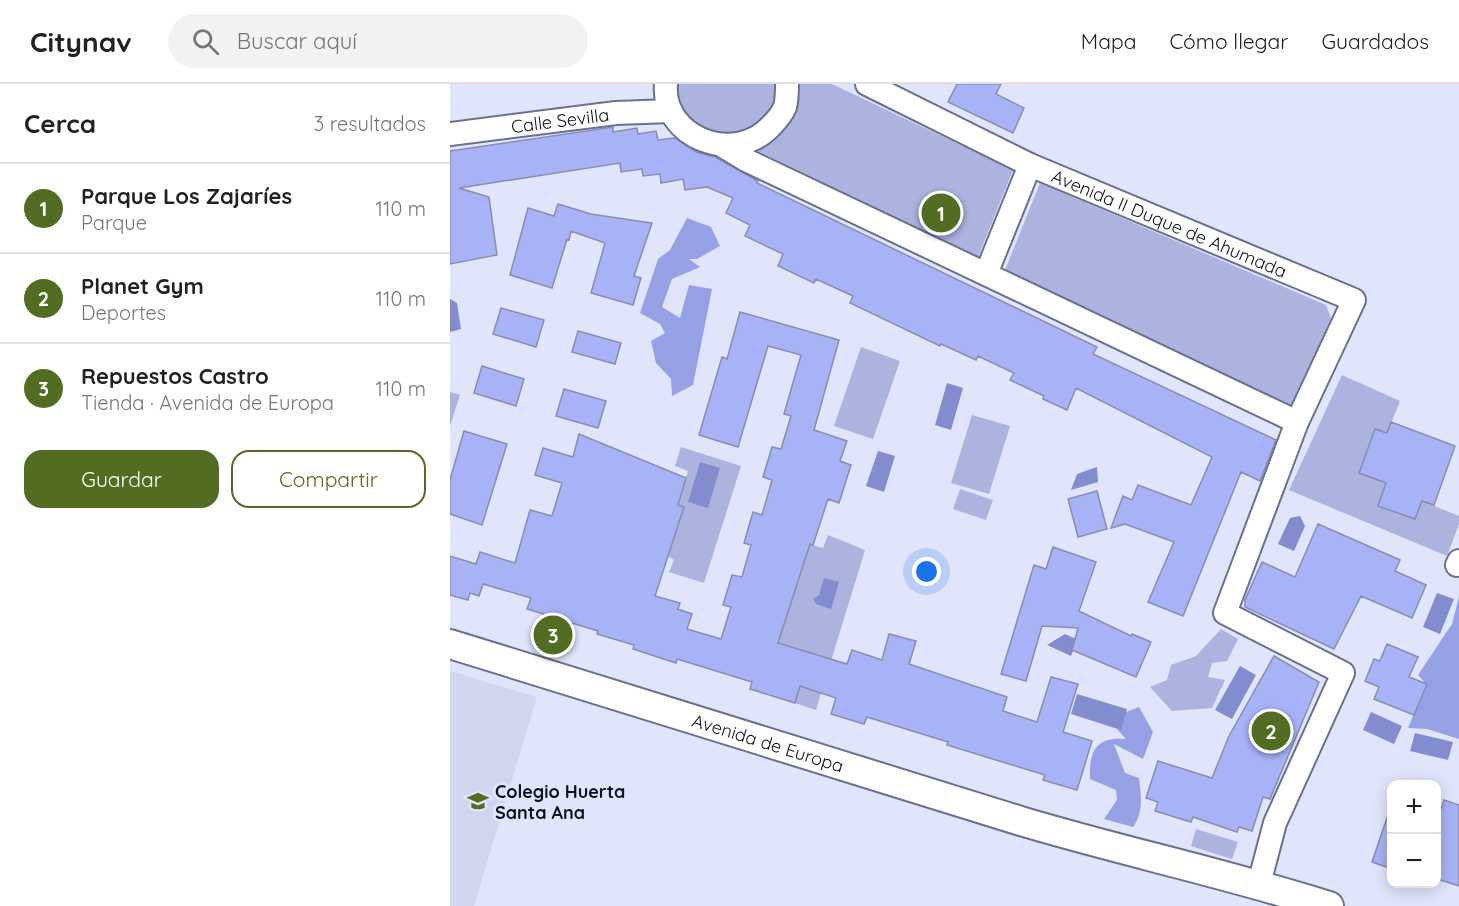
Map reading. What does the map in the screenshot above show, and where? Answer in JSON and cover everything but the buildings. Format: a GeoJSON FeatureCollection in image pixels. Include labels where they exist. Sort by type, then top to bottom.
{"type":"FeatureCollection","features":[{"type":"Feature","properties":{"kind":"main road","name":"Avenida de Europa"},"geometry":{"type":"LineString","coordinates":[[450,644],[1086,840],[1152,867],[1261,895],[1329,906]]}},
{"type":"Feature","properties":{"kind":"street"},"geometry":{"type":"LineString","coordinates":[[723,146],[745,143],[764,133],[785,109],[787,84]]}},
{"type":"Feature","properties":{"kind":"street","name":"Avenida II Duque de Ahumada"},"geometry":{"type":"LineString","coordinates":[[867,84],[1030,165],[1354,300],[1297,422],[1225,613],[1342,673],[1275,823],[1261,895]]}},
{"type":"Feature","properties":{"kind":"street"},"geometry":{"type":"LineString","coordinates":[[667,92],[684,129],[702,141],[723,146],[746,160],[1297,422]]}},
{"type":"Feature","properties":{"kind":"street","name":"Calle Sevilla"},"geometry":{"type":"LineString","coordinates":[[450,134],[616,113],[667,92]]}},
{"type":"Feature","properties":{"kind":"street"},"geometry":{"type":"LineString","coordinates":[[986,274],[1030,165]]}},
{"type":"Feature","properties":{"kind":"shaded area"},"geometry":{"type":"Polygon","coordinates":[[[677,84],[777,84],[772,107],[763,122],[756,127],[722,136],[710,132],[689,119],[680,104],[677,84]]]}},
{"type":"Feature","properties":{"kind":"shaded area"},"geometry":{"type":"Polygon","coordinates":[[[800,84],[832,84],[1013,170],[978,257],[756,150],[780,130],[792,114],[799,95],[800,84]]]}},
{"type":"Feature","properties":{"kind":"shaded area"},"geometry":{"type":"Polygon","coordinates":[[[1040,183],[1326,305],[1331,318],[1291,408],[1005,270],[1040,183]]]}},
{"type":"Feature","properties":{"kind":"shaded area"},"geometry":{"type":"Polygon","coordinates":[[[687,218],[711,227],[720,246],[697,259],[689,259],[700,267],[672,279],[662,307],[680,318],[689,285],[712,289],[693,385],[672,396],[671,379],[656,363],[651,341],[665,333],[660,324],[640,313],[658,259],[670,250],[687,218]]]}},
{"type":"Feature","properties":{"kind":"shaded area"},"geometry":{"type":"Polygon","coordinates":[[[450,299],[457,303],[461,329],[450,332],[450,299]]]}},
{"type":"Feature","properties":{"kind":"shaded area"},"geometry":{"type":"Polygon","coordinates":[[[861,347],[900,361],[873,439],[834,426],[861,347]]]}},
{"type":"Feature","properties":{"kind":"shaded area"},"geometry":{"type":"Polygon","coordinates":[[[1342,375],[1400,401],[1387,433],[1375,429],[1386,483],[1378,506],[1415,519],[1422,501],[1459,516],[1459,524],[1447,556],[1289,490],[1342,375]]]}},
{"type":"Feature","properties":{"kind":"shaded area"},"geometry":{"type":"Polygon","coordinates":[[[947,383],[963,388],[951,430],[935,425],[947,383]]]}},
{"type":"Feature","properties":{"kind":"shaded area"},"geometry":{"type":"Polygon","coordinates":[[[450,392],[460,395],[450,426],[450,392]]]}},
{"type":"Feature","properties":{"kind":"shaded area"},"geometry":{"type":"Polygon","coordinates":[[[972,415],[1010,426],[989,494],[951,483],[972,415]]]}},
{"type":"Feature","properties":{"kind":"shaded area"},"geometry":{"type":"Polygon","coordinates":[[[681,447],[741,466],[704,583],[669,572],[674,560],[668,556],[684,507],[678,505],[688,471],[675,466],[681,447]]]}},
{"type":"Feature","properties":{"kind":"shaded area"},"geometry":{"type":"Polygon","coordinates":[[[878,451],[895,456],[884,492],[866,486],[878,451]]]}},
{"type":"Feature","properties":{"kind":"shaded area"},"geometry":{"type":"Polygon","coordinates":[[[700,462],[720,468],[708,508],[688,502],[700,462]]]}},
{"type":"Feature","properties":{"kind":"shaded area"},"geometry":{"type":"Polygon","coordinates":[[[1097,467],[1098,482],[1071,490],[1077,474],[1097,467]]]}},
{"type":"Feature","properties":{"kind":"shaded area"},"geometry":{"type":"Polygon","coordinates":[[[960,489],[993,500],[986,520],[953,509],[960,489]]]}},
{"type":"Feature","properties":{"kind":"shaded area"},"geometry":{"type":"Polygon","coordinates":[[[1300,516],[1305,526],[1294,551],[1278,544],[1290,518],[1300,516]]]}},
{"type":"Feature","properties":{"kind":"shaded area"},"geometry":{"type":"Polygon","coordinates":[[[828,535],[865,550],[816,710],[795,703],[800,686],[810,689],[820,656],[774,654],[810,544],[823,548],[828,535]]]}},
{"type":"Feature","properties":{"kind":"shaded area"},"geometry":{"type":"Polygon","coordinates":[[[824,578],[839,582],[831,609],[816,604],[813,599],[819,595],[824,578]]]}},
{"type":"Feature","properties":{"kind":"shaded area"},"geometry":{"type":"Polygon","coordinates":[[[1437,593],[1454,599],[1440,634],[1423,627],[1437,593]]]}},
{"type":"Feature","properties":{"kind":"shaded area"},"geometry":{"type":"Polygon","coordinates":[[[1459,597],[1459,739],[1427,729],[1408,728],[1426,684],[1418,675],[1452,624],[1459,597]]]}},
{"type":"Feature","properties":{"kind":"shaded area"},"geometry":{"type":"Polygon","coordinates":[[[1221,629],[1238,639],[1227,661],[1212,663],[1208,677],[1225,680],[1212,708],[1172,711],[1150,687],[1167,680],[1171,665],[1196,656],[1221,629]]]}},
{"type":"Feature","properties":{"kind":"shaded area"},"geometry":{"type":"Polygon","coordinates":[[[1065,634],[1078,640],[1071,656],[1047,645],[1065,634]]]}},
{"type":"Feature","properties":{"kind":"shaded area"},"geometry":{"type":"Polygon","coordinates":[[[1240,666],[1256,675],[1232,719],[1215,710],[1240,666]]]}},
{"type":"Feature","properties":{"kind":"shaded area","name":"Colegio Huerta Santa Ana"},"geometry":{"type":"Polygon","coordinates":[[[450,671],[537,697],[474,906],[450,906],[450,671]]]}},
{"type":"Feature","properties":{"kind":"shaded area"},"geometry":{"type":"Polygon","coordinates":[[[1077,694],[1127,709],[1121,730],[1071,714],[1077,694]]]}},
{"type":"Feature","properties":{"kind":"shaded area"},"geometry":{"type":"Polygon","coordinates":[[[1139,707],[1153,732],[1143,759],[1114,744],[1125,773],[1139,778],[1140,809],[1133,827],[1104,819],[1117,800],[1116,790],[1090,779],[1090,769],[1093,754],[1101,743],[1107,740],[1126,739],[1117,729],[1126,712],[1139,707]]]}},
{"type":"Feature","properties":{"kind":"shaded area"},"geometry":{"type":"Polygon","coordinates":[[[1371,712],[1402,726],[1394,744],[1363,730],[1371,712]]]}},
{"type":"Feature","properties":{"kind":"shaded area"},"geometry":{"type":"Polygon","coordinates":[[[1415,733],[1453,742],[1448,760],[1410,751],[1415,733]]]}},
{"type":"Feature","properties":{"kind":"shaded area"},"geometry":{"type":"Polygon","coordinates":[[[1196,829],[1238,842],[1232,859],[1191,846],[1196,829]]]}},
{"type":"Feature","properties":{"kind":"place","name":"Parque Los Zajaríes"},"geometry":{"type":"Point","coordinates":[941,213]}},
{"type":"Feature","properties":{"kind":"place","name":"Repuestos Castro"},"geometry":{"type":"Point","coordinates":[553,635]}},
{"type":"Feature","properties":{"kind":"place","name":"Planet Gym"},"geometry":{"type":"Point","coordinates":[1271,731]}},
{"type":"Feature","properties":{"kind":"place","name":"Colegio Huerta Santa Ana"},"geometry":{"type":"Point","coordinates":[478,801]}}]}
